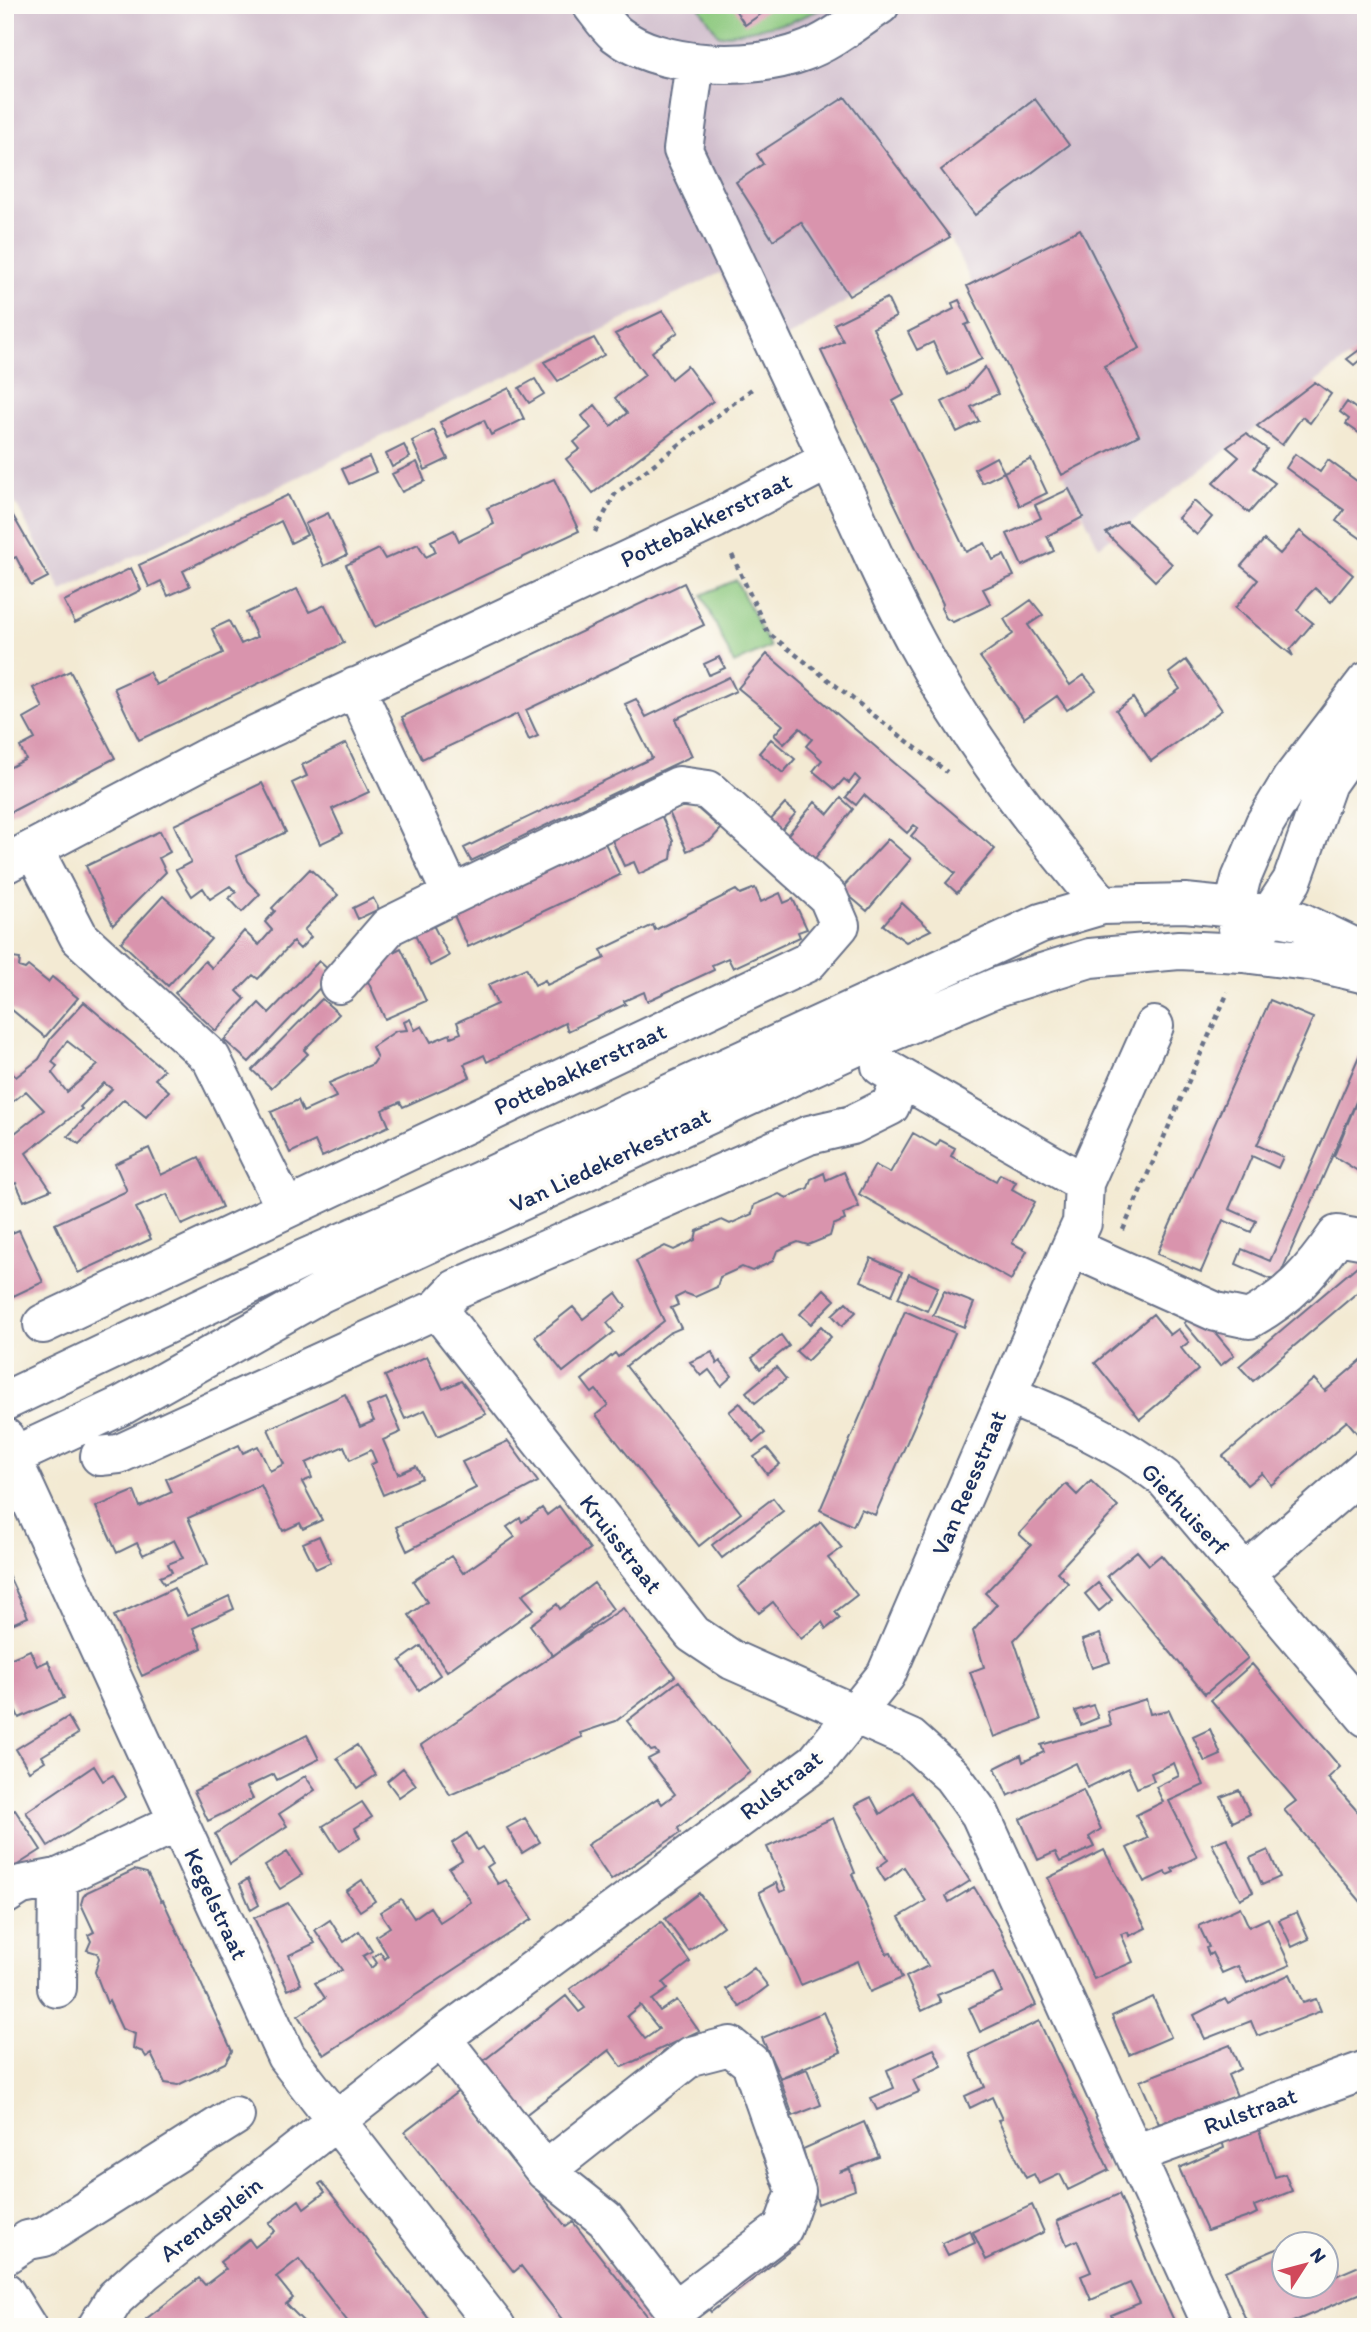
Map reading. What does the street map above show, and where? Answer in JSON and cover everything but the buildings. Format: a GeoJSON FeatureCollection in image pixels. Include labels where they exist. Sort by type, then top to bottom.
{"type":"FeatureCollection","features":[{"type":"Feature","properties":{"kind":"street"},"geometry":{"type":"LineString","coordinates":[[592,5],[616,34],[654,54],[695,62],[760,64],[804,52],[880,5]]}},
{"type":"Feature","properties":{"kind":"street"},"geometry":{"type":"LineString","coordinates":[[695,62],[683,150],[921,652],[967,726],[1040,831],[1102,905]]}},
{"type":"Feature","properties":{"kind":"street","name":"Pottebakkerstraat"},"geometry":{"type":"LineString","coordinates":[[339,984],[388,926],[679,786],[708,790],[828,897],[840,925],[808,962],[286,1209],[211,1058],[79,937],[20,857],[204,759],[715,519],[829,460]]}},
{"type":"Feature","properties":{"kind":"street"},"geometry":{"type":"LineString","coordinates":[[1237,968],[1234,908],[1241,879],[1265,823],[1291,780],[1366,682]]}},
{"type":"Feature","properties":{"kind":"street"},"geometry":{"type":"LineString","coordinates":[[355,687],[452,895]]}},
{"type":"Feature","properties":{"kind":"street"},"geometry":{"type":"LineString","coordinates":[[1237,968],[1292,881],[1327,783],[1366,728]]}},
{"type":"Feature","properties":{"kind":"street","name":"Van Liedekerkestraat"},"geometry":{"type":"LineString","coordinates":[[5,1401],[304,1259],[1041,923],[1102,905],[1151,902],[1234,908],[1299,921],[1366,953]]}},
{"type":"Feature","properties":{"kind":"street","name":"Van Liedekerkestraat"},"geometry":{"type":"LineString","coordinates":[[7,1452],[123,1405],[321,1293],[853,1048],[997,987],[1090,958],[1179,950],[1237,968],[1316,962],[1366,974]]}},
{"type":"Feature","properties":{"kind":"street","name":"Van Reesstraat"},"geometry":{"type":"LineString","coordinates":[[858,1714],[887,1675],[1072,1247],[1082,1223],[1084,1183],[1154,1026]]}},
{"type":"Feature","properties":{"kind":"street"},"geometry":{"type":"LineString","coordinates":[[853,1048],[901,1079],[1084,1183]]}},
{"type":"Feature","properties":{"kind":"street"},"geometry":{"type":"LineString","coordinates":[[100,1456],[119,1454],[438,1309],[456,1289],[546,1247],[809,1135],[852,1125],[890,1106],[901,1079]]}},
{"type":"Feature","properties":{"kind":"street"},"geometry":{"type":"LineString","coordinates":[[43,1324],[286,1209]]}},
{"type":"Feature","properties":{"kind":"street"},"geometry":{"type":"LineString","coordinates":[[1072,1247],[1216,1312],[1249,1320],[1281,1301],[1317,1264],[1337,1235],[1366,1240]]}},
{"type":"Feature","properties":{"kind":"street","name":"Kruisstraat"},"geometry":{"type":"LineString","coordinates":[[438,1309],[693,1634],[733,1660],[858,1714]]}},
{"type":"Feature","properties":{"kind":"street","name":"Giethuiserf"},"geometry":{"type":"LineString","coordinates":[[1007,1395],[1074,1423],[1136,1456],[1164,1479],[1366,1717]]}},
{"type":"Feature","properties":{"kind":"street","name":"Kegelstraat"},"geometry":{"type":"LineString","coordinates":[[7,1452],[286,2056],[490,2320]]}},
{"type":"Feature","properties":{"kind":"street","name":"Giethuiserf"},"geometry":{"type":"LineString","coordinates":[[1244,1574],[1366,1468]]}},
{"type":"Feature","properties":{"kind":"street"},"geometry":{"type":"LineString","coordinates":[[858,1714],[911,1739],[952,1776],[980,1814],[1213,2327]]}},
{"type":"Feature","properties":{"kind":"street","name":"Rulstraat"},"geometry":{"type":"LineString","coordinates":[[336,2121],[441,2038],[816,1762],[858,1714]]}},
{"type":"Feature","properties":{"kind":"street"},"geometry":{"type":"LineString","coordinates":[[5,1895],[21,1885],[58,1878],[178,1822]]}},
{"type":"Feature","properties":{"kind":"street"},"geometry":{"type":"LineString","coordinates":[[57,1988],[58,1878]]}},
{"type":"Feature","properties":{"kind":"street"},"geometry":{"type":"LineString","coordinates":[[441,2038],[545,2171],[605,2219],[675,2310],[783,2228],[796,2190],[751,2063],[730,2046],[691,2056],[545,2171]]}},
{"type":"Feature","properties":{"kind":"street","name":"Rulstraat"},"geometry":{"type":"LineString","coordinates":[[1135,2154],[1366,2070]]}},
{"type":"Feature","properties":{"kind":"street"},"geometry":{"type":"LineString","coordinates":[[5,2255],[29,2240],[44,2237],[235,2116]]}},
{"type":"Feature","properties":{"kind":"street","name":"Arendsplein"},"geometry":{"type":"LineString","coordinates":[[97,2327],[115,2298],[144,2272],[336,2121]]}},
{"type":"Feature","properties":{"kind":"street"},"geometry":{"type":"LineString","coordinates":[[5,2292],[27,2327]]}},
{"type":"Feature","properties":{"kind":"path"},"geometry":{"type":"LineString","coordinates":[[566,587],[615,494],[783,365]]}},
{"type":"Feature","properties":{"kind":"path"},"geometry":{"type":"LineString","coordinates":[[715,519],[768,633],[956,778]]}},
{"type":"Feature","properties":{"kind":"path"},"geometry":{"type":"LineString","coordinates":[[1108,1263],[1237,968]]}},
{"type":"Feature","properties":{"kind":"shaded area"},"geometry":{"type":"Polygon","coordinates":[[[5,5],[1366,5],[1366,344],[1099,547],[950,238],[757,356],[720,273],[62,591],[5,484],[5,5]]]}},
{"type":"Feature","properties":{"kind":"green space"},"geometry":{"type":"Polygon","coordinates":[[[698,5],[831,5],[790,22],[719,36],[698,5]]]}},
{"type":"Feature","properties":{"kind":"green space"},"geometry":{"type":"Polygon","coordinates":[[[736,580],[770,647],[734,664],[702,595],[736,580]]]}}]}
